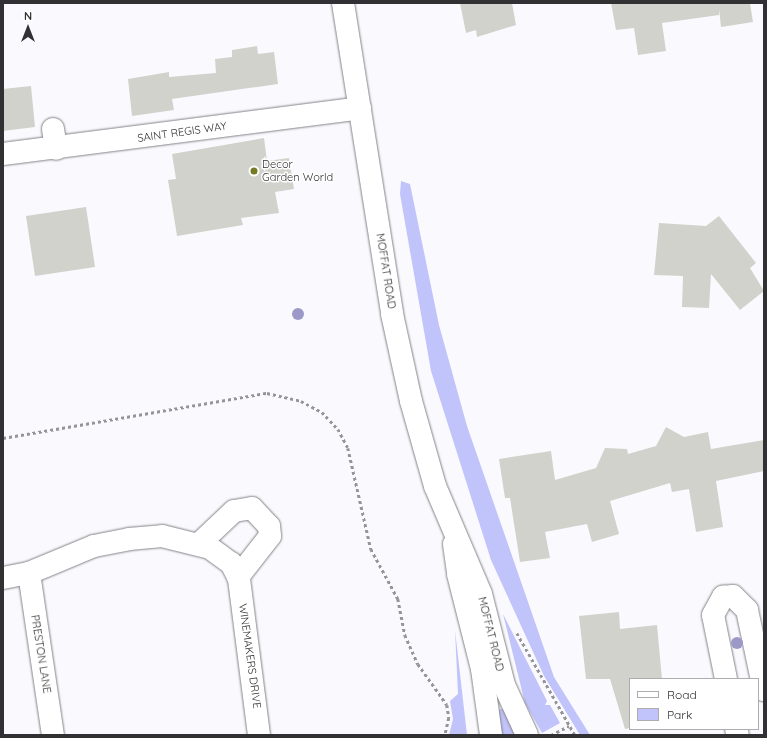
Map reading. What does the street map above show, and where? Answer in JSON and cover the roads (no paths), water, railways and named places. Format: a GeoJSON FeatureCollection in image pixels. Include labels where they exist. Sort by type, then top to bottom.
{"type":"FeatureCollection","features":[{"type":"Feature","properties":{"kind":"street","name":"MOFFAT ROAD"},"geometry":{"type":"LineString","coordinates":[[343,3],[402,366],[435,486],[453,534],[472,568],[492,628],[504,685],[527,735]]}},
{"type":"Feature","properties":{"kind":"street","name":"SAINT REGIS WAY"},"geometry":{"type":"LineString","coordinates":[[3,154],[55,139],[360,108]]}},
{"type":"Feature","properties":{"kind":"street"},"geometry":{"type":"LineString","coordinates":[[199,544],[234,511],[252,508],[269,526],[270,536],[238,577]]}},
{"type":"Feature","properties":{"kind":"street","name":"MOFFAT ROAD"},"geometry":{"type":"LineString","coordinates":[[453,534],[458,574],[478,649],[491,735]]}},
{"type":"Feature","properties":{"kind":"street","name":"WINEMAKERS DRIVE"},"geometry":{"type":"LineString","coordinates":[[3,578],[28,573],[94,546],[129,539],[162,536],[199,544],[231,563],[238,577],[259,735]]}},
{"type":"Feature","properties":{"kind":"street","name":"PRESTON LANE"},"geometry":{"type":"LineString","coordinates":[[28,573],[53,735]]}},
{"type":"Feature","properties":{"kind":"street"},"geometry":{"type":"LineString","coordinates":[[726,678],[713,615],[723,597],[733,596],[747,610],[764,690]]}},
{"type":"Feature","properties":{"kind":"place","name":"Decor Garden World"},"geometry":{"type":"Point","coordinates":[254,171]}}]}
